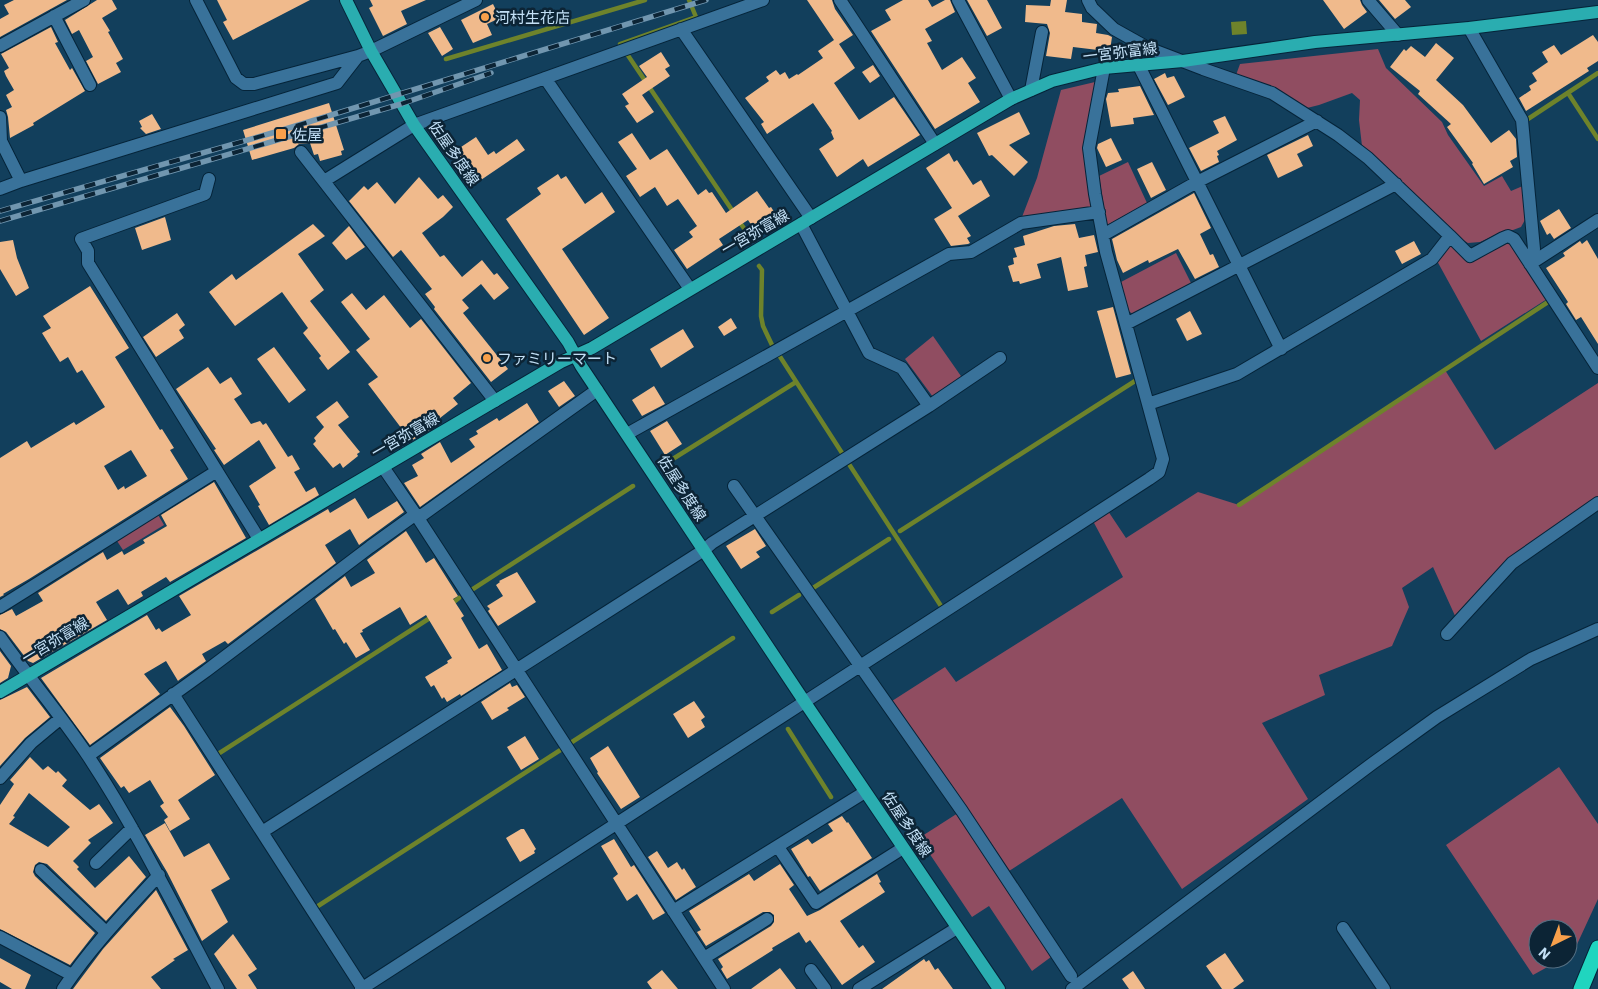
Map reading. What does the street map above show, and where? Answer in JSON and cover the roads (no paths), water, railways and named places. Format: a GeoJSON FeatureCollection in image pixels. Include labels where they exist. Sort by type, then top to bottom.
{"type":"FeatureCollection","features":[{"type":"Feature","properties":{"kind":"highway"},"geometry":{"type":"LineString","coordinates":[[1582,989],[1598,948]]}},
{"type":"Feature","properties":{"kind":"main road","name":"佐屋多度線"},"geometry":{"type":"LineString","coordinates":[[346,0],[371,52],[414,125],[568,342],[581,366],[804,701],[999,989]]}},
{"type":"Feature","properties":{"kind":"main road","name":"一宮弥富線"},"geometry":{"type":"LineString","coordinates":[[0,692],[561,362],[592,348],[1011,99],[1052,81],[1104,68],[1183,61],[1314,42],[1469,28],[1598,12]]}},
{"type":"Feature","properties":{"kind":"street"},"geometry":{"type":"LineString","coordinates":[[0,46],[84,0]]}},
{"type":"Feature","properties":{"kind":"street"},"geometry":{"type":"LineString","coordinates":[[196,0],[236,78],[244,84],[254,84],[371,52],[476,0]]}},
{"type":"Feature","properties":{"kind":"street"},"geometry":{"type":"LineString","coordinates":[[324,181],[414,125],[763,0]]}},
{"type":"Feature","properties":{"kind":"street"},"geometry":{"type":"LineString","coordinates":[[840,0],[935,144]]}},
{"type":"Feature","properties":{"kind":"street"},"geometry":{"type":"LineString","coordinates":[[958,0],[1011,99]]}},
{"type":"Feature","properties":{"kind":"street"},"geometry":{"type":"LineString","coordinates":[[1088,0],[1092,8],[1114,29],[1148,48],[1272,93],[1338,135],[1368,158],[1470,256],[1508,236],[1514,239],[1598,368]]}},
{"type":"Feature","properties":{"kind":"street"},"geometry":{"type":"LineString","coordinates":[[1368,0],[1398,35]]}},
{"type":"Feature","properties":{"kind":"street"},"geometry":{"type":"LineString","coordinates":[[54,16],[90,85]]}},
{"type":"Feature","properties":{"kind":"street"},"geometry":{"type":"LineString","coordinates":[[1469,28],[1522,120],[1534,249],[1530,264]]}},
{"type":"Feature","properties":{"kind":"street"},"geometry":{"type":"LineString","coordinates":[[681,29],[806,221],[847,311],[869,353],[902,368],[929,406]]}},
{"type":"Feature","properties":{"kind":"street"},"geometry":{"type":"LineString","coordinates":[[1031,90],[1042,32]]}},
{"type":"Feature","properties":{"kind":"street"},"geometry":{"type":"LineString","coordinates":[[0,190],[21,181],[337,83],[358,56]]}},
{"type":"Feature","properties":{"kind":"street"},"geometry":{"type":"LineString","coordinates":[[1138,64],[1281,348]]}},
{"type":"Feature","properties":{"kind":"street"},"geometry":{"type":"LineString","coordinates":[[173,694],[362,989],[804,701],[1116,501],[1158,472],[1163,459],[1098,212],[1089,148],[1104,68]]}},
{"type":"Feature","properties":{"kind":"street"},"geometry":{"type":"LineString","coordinates":[[545,78],[690,289]]}},
{"type":"Feature","properties":{"kind":"street"},"geometry":{"type":"LineString","coordinates":[[0,119],[1,141],[21,181]]}},
{"type":"Feature","properties":{"kind":"street"},"geometry":{"type":"LineString","coordinates":[[1103,235],[1197,182],[1317,121]]}},
{"type":"Feature","properties":{"kind":"street"},"geometry":{"type":"LineString","coordinates":[[301,152],[495,401]]}},
{"type":"Feature","properties":{"kind":"street"},"geometry":{"type":"LineString","coordinates":[[209,179],[205,194],[81,239],[88,251],[88,263],[259,539]]}},
{"type":"Feature","properties":{"kind":"street"},"geometry":{"type":"LineString","coordinates":[[1126,324],[1396,184]]}},
{"type":"Feature","properties":{"kind":"street"},"geometry":{"type":"LineString","coordinates":[[627,434],[949,254],[971,252],[1021,223],[1098,212]]}},
{"type":"Feature","properties":{"kind":"street"},"geometry":{"type":"LineString","coordinates":[[1530,264],[1598,220]]}},
{"type":"Feature","properties":{"kind":"street"},"geometry":{"type":"LineString","coordinates":[[1148,404],[1237,374],[1432,259],[1450,236]]}},
{"type":"Feature","properties":{"kind":"street"},"geometry":{"type":"LineString","coordinates":[[262,832],[929,406],[1000,358]]}},
{"type":"Feature","properties":{"kind":"street"},"geometry":{"type":"LineString","coordinates":[[88,756],[206,671],[370,547],[598,390]]}},
{"type":"Feature","properties":{"kind":"street"},"geometry":{"type":"LineString","coordinates":[[383,467],[417,516],[724,989]]}},
{"type":"Feature","properties":{"kind":"street"},"geometry":{"type":"LineString","coordinates":[[0,607],[217,471]]}},
{"type":"Feature","properties":{"kind":"street"},"geometry":{"type":"LineString","coordinates":[[734,486],[962,811],[1072,983],[1438,717],[1531,659],[1598,629]]}},
{"type":"Feature","properties":{"kind":"street"},"geometry":{"type":"LineString","coordinates":[[1447,634],[1512,563],[1598,503]]}},
{"type":"Feature","properties":{"kind":"street"},"geometry":{"type":"LineString","coordinates":[[0,637],[88,756],[159,875],[218,989]]}},
{"type":"Feature","properties":{"kind":"street"},"geometry":{"type":"LineString","coordinates":[[0,778],[31,743],[61,718]]}},
{"type":"Feature","properties":{"kind":"street"},"geometry":{"type":"LineString","coordinates":[[673,911],[865,792]]}},
{"type":"Feature","properties":{"kind":"street"},"geometry":{"type":"LineString","coordinates":[[96,863],[132,828]]}},
{"type":"Feature","properties":{"kind":"street"},"geometry":{"type":"LineString","coordinates":[[778,847],[816,903],[903,848]]}},
{"type":"Feature","properties":{"kind":"street"},"geometry":{"type":"LineString","coordinates":[[41,870],[106,932]]}},
{"type":"Feature","properties":{"kind":"street"},"geometry":{"type":"LineString","coordinates":[[63,989],[106,932],[159,875]]}},
{"type":"Feature","properties":{"kind":"street"},"geometry":{"type":"LineString","coordinates":[[704,958],[767,919]]}},
{"type":"Feature","properties":{"kind":"street"},"geometry":{"type":"LineString","coordinates":[[859,989],[957,928]]}},
{"type":"Feature","properties":{"kind":"street"},"geometry":{"type":"LineString","coordinates":[[1343,928],[1384,989]]}},
{"type":"Feature","properties":{"kind":"street"},"geometry":{"type":"LineString","coordinates":[[0,937],[72,975]]}},
{"type":"Feature","properties":{"kind":"street"},"geometry":{"type":"LineString","coordinates":[[811,970],[825,989]]}},
{"type":"Feature","properties":{"kind":"waterway"},"geometry":{"type":"LineString","coordinates":[[446,59],[645,0]]}},
{"type":"Feature","properties":{"kind":"waterway"},"geometry":{"type":"LineString","coordinates":[[620,44],[696,17],[689,0]]}},
{"type":"Feature","properties":{"kind":"waterway"},"geometry":{"type":"LineString","coordinates":[[627,54],[734,213]]}},
{"type":"Feature","properties":{"kind":"waterway"},"geometry":{"type":"LineString","coordinates":[[1528,119],[1598,73]]}},
{"type":"Feature","properties":{"kind":"waterway"},"geometry":{"type":"LineString","coordinates":[[1568,93],[1598,139]]}},
{"type":"Feature","properties":{"kind":"waterway"},"geometry":{"type":"LineString","coordinates":[[738,220],[746,231]]}},
{"type":"Feature","properties":{"kind":"waterway"},"geometry":{"type":"LineString","coordinates":[[759,266],[762,270],[761,316],[763,326],[772,345]]}},
{"type":"Feature","properties":{"kind":"waterway"},"geometry":{"type":"LineString","coordinates":[[1239,505],[1548,302]]}},
{"type":"Feature","properties":{"kind":"waterway"},"geometry":{"type":"LineString","coordinates":[[779,355],[842,453]]}},
{"type":"Feature","properties":{"kind":"waterway"},"geometry":{"type":"LineString","coordinates":[[900,531],[1135,381]]}},
{"type":"Feature","properties":{"kind":"waterway"},"geometry":{"type":"LineString","coordinates":[[668,462],[796,382]]}},
{"type":"Feature","properties":{"kind":"waterway"},"geometry":{"type":"LineString","coordinates":[[847,461],[941,606]]}},
{"type":"Feature","properties":{"kind":"waterway"},"geometry":{"type":"LineString","coordinates":[[473,589],[633,486]]}},
{"type":"Feature","properties":{"kind":"waterway"},"geometry":{"type":"LineString","coordinates":[[813,588],[889,539]]}},
{"type":"Feature","properties":{"kind":"waterway"},"geometry":{"type":"LineString","coordinates":[[772,612],[799,595]]}},
{"type":"Feature","properties":{"kind":"waterway"},"geometry":{"type":"LineString","coordinates":[[450,605],[459,598]]}},
{"type":"Feature","properties":{"kind":"waterway"},"geometry":{"type":"LineString","coordinates":[[218,754],[433,616]]}},
{"type":"Feature","properties":{"kind":"waterway"},"geometry":{"type":"LineString","coordinates":[[572,742],[733,638]]}},
{"type":"Feature","properties":{"kind":"waterway"},"geometry":{"type":"LineString","coordinates":[[788,729],[831,797]]}},
{"type":"Feature","properties":{"kind":"waterway"},"geometry":{"type":"LineString","coordinates":[[318,906],[562,749]]}},
{"type":"Feature","properties":{"kind":"railway"},"geometry":{"type":"LineString","coordinates":[[0,211],[279,131],[706,0]]}},
{"type":"Feature","properties":{"kind":"railway"},"geometry":{"type":"LineString","coordinates":[[0,221],[401,104],[491,73]]}},
{"type":"Feature","properties":{"kind":"place","name":"河村生花店"},"geometry":{"type":"Point","coordinates":[485,17]}},
{"type":"Feature","properties":{"kind":"place","name":"佐屋"},"geometry":{"type":"Point","coordinates":[281,134]}},
{"type":"Feature","properties":{"kind":"place","name":"ファミリーマート"},"geometry":{"type":"Point","coordinates":[487,358]}}]}
